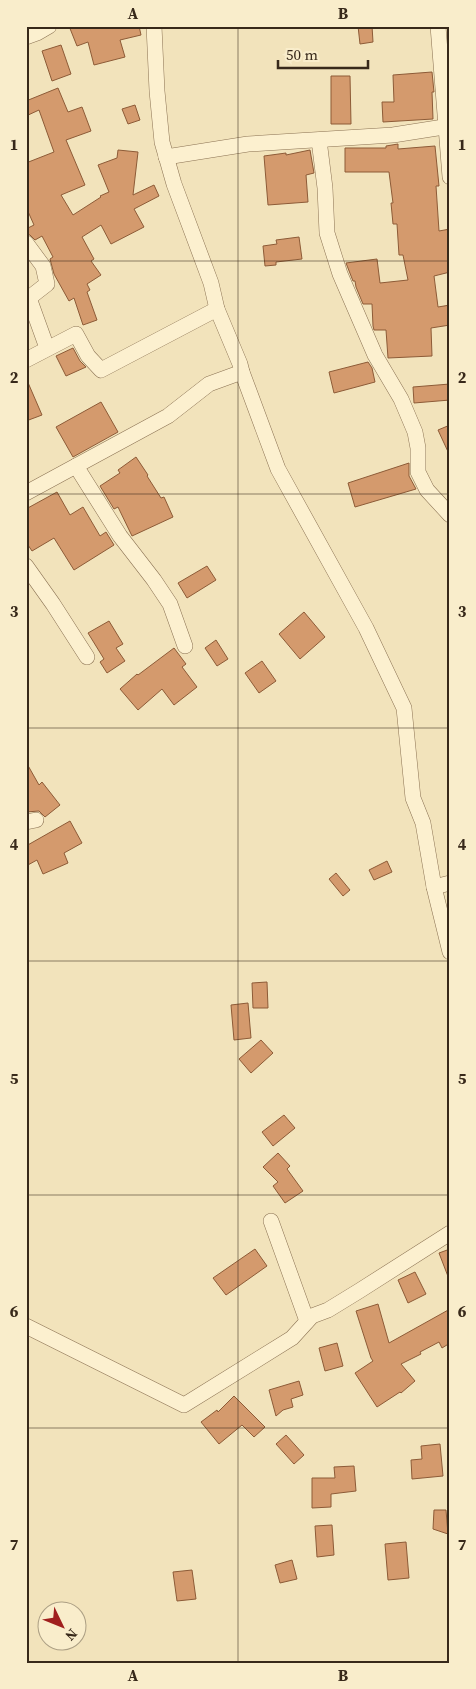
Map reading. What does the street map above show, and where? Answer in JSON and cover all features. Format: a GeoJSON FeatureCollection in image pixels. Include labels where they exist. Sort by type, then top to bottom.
{"type":"FeatureCollection","features":[{"type":"Feature","properties":{"kind":"street"},"geometry":{"type":"LineString","coordinates":[[26,37],[49,26]]}},
{"type":"Feature","properties":{"kind":"street"},"geometry":{"type":"LineString","coordinates":[[154,26],[162,142],[174,184],[211,282],[217,308],[240,364],[278,469],[366,628],[404,708],[414,798],[423,822],[434,887],[450,952]]}},
{"type":"Feature","properties":{"kind":"street"},"geometry":{"type":"LineString","coordinates":[[438,26],[448,126],[450,176]]}},
{"type":"Feature","properties":{"kind":"street"},"geometry":{"type":"LineString","coordinates":[[166,157],[248,144],[394,134],[448,126]]}},
{"type":"Feature","properties":{"kind":"street"},"geometry":{"type":"LineString","coordinates":[[319,140],[325,188],[327,233],[340,274],[376,355],[401,399],[416,432],[418,472],[427,490],[450,515]]}},
{"type":"Feature","properties":{"kind":"street"},"geometry":{"type":"LineString","coordinates":[[26,243],[43,266],[46,284],[29,298],[47,348]]}},
{"type":"Feature","properties":{"kind":"street"},"geometry":{"type":"LineString","coordinates":[[26,360],[76,334],[88,356],[101,370],[217,308]]}},
{"type":"Feature","properties":{"kind":"street"},"geometry":{"type":"LineString","coordinates":[[26,493],[168,416],[209,384],[242,372]]}},
{"type":"Feature","properties":{"kind":"street"},"geometry":{"type":"LineString","coordinates":[[76,466],[120,536],[170,604],[185,646]]}},
{"type":"Feature","properties":{"kind":"street"},"geometry":{"type":"LineString","coordinates":[[26,566],[87,657]]}},
{"type":"Feature","properties":{"kind":"street"},"geometry":{"type":"LineString","coordinates":[[434,887],[450,883]]}},
{"type":"Feature","properties":{"kind":"street"},"geometry":{"type":"LineString","coordinates":[[271,1221],[307,1321]]}},
{"type":"Feature","properties":{"kind":"street"},"geometry":{"type":"LineString","coordinates":[[26,1326],[184,1405],[292,1338],[315,1315],[328,1310],[450,1233]]}},
{"type":"Feature","properties":{"kind":"building"},"geometry":{"type":"Polygon","coordinates":[[[69,26],[139,26],[141,35],[120,40],[125,57],[94,65],[88,42],[77,46],[69,26]]]}},
{"type":"Feature","properties":{"kind":"building"},"geometry":{"type":"Polygon","coordinates":[[[358,26],[372,26],[373,42],[360,44],[358,26]]]}},
{"type":"Feature","properties":{"kind":"building"},"geometry":{"type":"Polygon","coordinates":[[[61,45],[71,74],[52,81],[42,51],[61,45]]]}},
{"type":"Feature","properties":{"kind":"building"},"geometry":{"type":"Polygon","coordinates":[[[432,72],[434,92],[432,92],[433,119],[383,122],[382,102],[394,102],[393,75],[432,72]]]}},
{"type":"Feature","properties":{"kind":"building"},"geometry":{"type":"Polygon","coordinates":[[[331,76],[350,76],[351,124],[331,124],[331,76]]]}},
{"type":"Feature","properties":{"kind":"building"},"geometry":{"type":"Polygon","coordinates":[[[58,88],[68,112],[82,107],[91,131],[66,140],[85,185],[61,195],[73,215],[109,192],[98,165],[117,158],[118,150],[138,152],[133,195],[154,185],[159,196],[134,209],[144,227],[111,244],[101,225],[82,237],[94,259],[91,261],[101,275],[87,284],[90,290],[87,292],[97,320],[83,325],[74,298],[69,301],[54,274],[50,259],[53,257],[42,236],[35,240],[26,234],[26,229],[34,225],[26,207],[26,163],[54,152],[39,110],[26,116],[26,101],[58,88]]]}},
{"type":"Feature","properties":{"kind":"building"},"geometry":{"type":"Polygon","coordinates":[[[135,105],[140,120],[128,124],[122,109],[135,105]]]}},
{"type":"Feature","properties":{"kind":"building"},"geometry":{"type":"Polygon","coordinates":[[[398,144],[398,149],[435,146],[439,186],[436,186],[439,231],[450,229],[450,272],[434,276],[438,307],[450,305],[450,325],[431,328],[432,356],[388,358],[386,330],[374,330],[372,304],[363,304],[346,263],[377,259],[380,283],[408,280],[403,255],[399,255],[397,224],[393,224],[391,203],[393,203],[389,172],[345,172],[345,148],[386,148],[386,146],[398,144]]]}},
{"type":"Feature","properties":{"kind":"building"},"geometry":{"type":"Polygon","coordinates":[[[310,150],[314,173],[306,175],[308,202],[268,205],[264,156],[286,153],[286,155],[310,150]]]}},
{"type":"Feature","properties":{"kind":"building"},"geometry":{"type":"Polygon","coordinates":[[[299,237],[302,259],[276,262],[276,265],[265,266],[263,246],[277,244],[276,240],[299,237]]]}},
{"type":"Feature","properties":{"kind":"building"},"geometry":{"type":"Polygon","coordinates":[[[73,348],[80,361],[86,367],[66,376],[56,356],[73,348]]]}},
{"type":"Feature","properties":{"kind":"building"},"geometry":{"type":"Polygon","coordinates":[[[368,362],[372,368],[375,382],[334,393],[329,372],[368,362]]]}},
{"type":"Feature","properties":{"kind":"building"},"geometry":{"type":"Polygon","coordinates":[[[26,378],[42,415],[26,421],[26,378]]]}},
{"type":"Feature","properties":{"kind":"building"},"geometry":{"type":"Polygon","coordinates":[[[450,384],[450,400],[414,403],[413,387],[450,384]]]}},
{"type":"Feature","properties":{"kind":"building"},"geometry":{"type":"Polygon","coordinates":[[[101,402],[118,432],[73,457],[56,427],[101,402]]]}},
{"type":"Feature","properties":{"kind":"building"},"geometry":{"type":"Polygon","coordinates":[[[450,425],[450,456],[438,430],[450,425]]]}},
{"type":"Feature","properties":{"kind":"building"},"geometry":{"type":"Polygon","coordinates":[[[136,457],[161,498],[164,497],[173,517],[132,536],[118,507],[114,509],[100,486],[120,473],[118,470],[136,457]]]}},
{"type":"Feature","properties":{"kind":"building"},"geometry":{"type":"Polygon","coordinates":[[[409,463],[409,476],[416,489],[355,507],[348,483],[409,463]]]}},
{"type":"Feature","properties":{"kind":"building"},"geometry":{"type":"Polygon","coordinates":[[[57,492],[70,515],[83,507],[100,536],[106,532],[114,545],[74,570],[54,538],[32,551],[26,542],[26,509],[57,492]]]}},
{"type":"Feature","properties":{"kind":"building"},"geometry":{"type":"Polygon","coordinates":[[[207,566],[216,580],[187,598],[178,583],[207,566]]]}},
{"type":"Feature","properties":{"kind":"building"},"geometry":{"type":"Polygon","coordinates":[[[304,612],[325,637],[300,659],[279,634],[304,612]]]}},
{"type":"Feature","properties":{"kind":"building"},"geometry":{"type":"Polygon","coordinates":[[[109,621],[123,644],[116,648],[125,661],[107,673],[100,662],[104,659],[88,633],[109,621]]]}},
{"type":"Feature","properties":{"kind":"building"},"geometry":{"type":"Polygon","coordinates":[[[216,640],[228,659],[217,666],[205,648],[216,640]]]}},
{"type":"Feature","properties":{"kind":"building"},"geometry":{"type":"Polygon","coordinates":[[[174,648],[186,664],[182,667],[197,687],[174,705],[162,689],[138,710],[120,689],[137,674],[174,648]]]}},
{"type":"Feature","properties":{"kind":"building"},"geometry":{"type":"Polygon","coordinates":[[[262,661],[276,681],[259,693],[245,673],[262,661]]]}},
{"type":"Feature","properties":{"kind":"building"},"geometry":{"type":"Polygon","coordinates":[[[26,762],[39,785],[42,782],[60,805],[45,817],[39,811],[26,812],[26,762]]]}},
{"type":"Feature","properties":{"kind":"building"},"geometry":{"type":"Polygon","coordinates":[[[70,821],[82,843],[64,853],[68,863],[43,874],[37,860],[26,866],[26,846],[70,821]]]}},
{"type":"Feature","properties":{"kind":"building"},"geometry":{"type":"Polygon","coordinates":[[[387,861],[392,872],[374,880],[369,870],[387,861]]]}},
{"type":"Feature","properties":{"kind":"building"},"geometry":{"type":"Polygon","coordinates":[[[336,873],[350,890],[343,896],[329,879],[336,873]]]}},
{"type":"Feature","properties":{"kind":"building"},"geometry":{"type":"Polygon","coordinates":[[[267,982],[268,1008],[253,1008],[252,983],[267,982]]]}},
{"type":"Feature","properties":{"kind":"building"},"geometry":{"type":"Polygon","coordinates":[[[248,1003],[251,1038],[234,1040],[231,1005],[248,1003]]]}},
{"type":"Feature","properties":{"kind":"building"},"geometry":{"type":"Polygon","coordinates":[[[261,1040],[273,1053],[251,1073],[239,1059],[261,1040]]]}},
{"type":"Feature","properties":{"kind":"building"},"geometry":{"type":"Polygon","coordinates":[[[284,1115],[295,1128],[273,1146],[262,1132],[284,1115]]]}},
{"type":"Feature","properties":{"kind":"building"},"geometry":{"type":"Polygon","coordinates":[[[278,1153],[290,1166],[287,1169],[303,1191],[285,1203],[273,1186],[278,1182],[263,1167],[278,1153]]]}},
{"type":"Feature","properties":{"kind":"building"},"geometry":{"type":"Polygon","coordinates":[[[255,1249],[267,1266],[226,1295],[213,1278],[255,1249]]]}},
{"type":"Feature","properties":{"kind":"building"},"geometry":{"type":"Polygon","coordinates":[[[450,1249],[450,1279],[449,1279],[439,1253],[450,1249]]]}},
{"type":"Feature","properties":{"kind":"building"},"geometry":{"type":"Polygon","coordinates":[[[415,1272],[426,1294],[408,1303],[398,1280],[415,1272]]]}},
{"type":"Feature","properties":{"kind":"building"},"geometry":{"type":"Polygon","coordinates":[[[378,1304],[389,1343],[450,1309],[450,1343],[442,1348],[439,1342],[401,1364],[415,1381],[401,1393],[377,1407],[355,1373],[373,1361],[356,1311],[378,1304]]]}},
{"type":"Feature","properties":{"kind":"building"},"geometry":{"type":"Polygon","coordinates":[[[337,1343],[343,1366],[325,1371],[319,1348],[337,1343]]]}},
{"type":"Feature","properties":{"kind":"building"},"geometry":{"type":"Polygon","coordinates":[[[299,1381],[303,1395],[291,1399],[293,1407],[283,1410],[276,1416],[269,1390],[299,1381]]]}},
{"type":"Feature","properties":{"kind":"building"},"geometry":{"type":"Polygon","coordinates":[[[234,1396],[265,1427],[254,1437],[242,1425],[219,1444],[201,1422],[217,1410],[218,1412],[234,1396]]]}},
{"type":"Feature","properties":{"kind":"building"},"geometry":{"type":"Polygon","coordinates":[[[286,1435],[304,1455],[294,1464],[276,1444],[286,1435]]]}},
{"type":"Feature","properties":{"kind":"building"},"geometry":{"type":"Polygon","coordinates":[[[440,1444],[443,1476],[412,1479],[411,1460],[422,1459],[421,1446],[440,1444]]]}},
{"type":"Feature","properties":{"kind":"building"},"geometry":{"type":"Polygon","coordinates":[[[354,1466],[356,1491],[331,1494],[331,1507],[312,1508],[312,1478],[335,1478],[334,1467],[354,1466]]]}},
{"type":"Feature","properties":{"kind":"building"},"geometry":{"type":"Polygon","coordinates":[[[434,1510],[446,1510],[448,1534],[433,1529],[434,1510]]]}},
{"type":"Feature","properties":{"kind":"building"},"geometry":{"type":"Polygon","coordinates":[[[332,1525],[334,1555],[317,1557],[315,1526],[332,1525]]]}},
{"type":"Feature","properties":{"kind":"building"},"geometry":{"type":"Polygon","coordinates":[[[406,1542],[409,1578],[388,1580],[385,1544],[406,1542]]]}},
{"type":"Feature","properties":{"kind":"building"},"geometry":{"type":"Polygon","coordinates":[[[292,1560],[297,1579],[280,1583],[275,1565],[292,1560]]]}},
{"type":"Feature","properties":{"kind":"building"},"geometry":{"type":"Polygon","coordinates":[[[192,1570],[196,1599],[177,1601],[173,1572],[192,1570]]]}}]}
